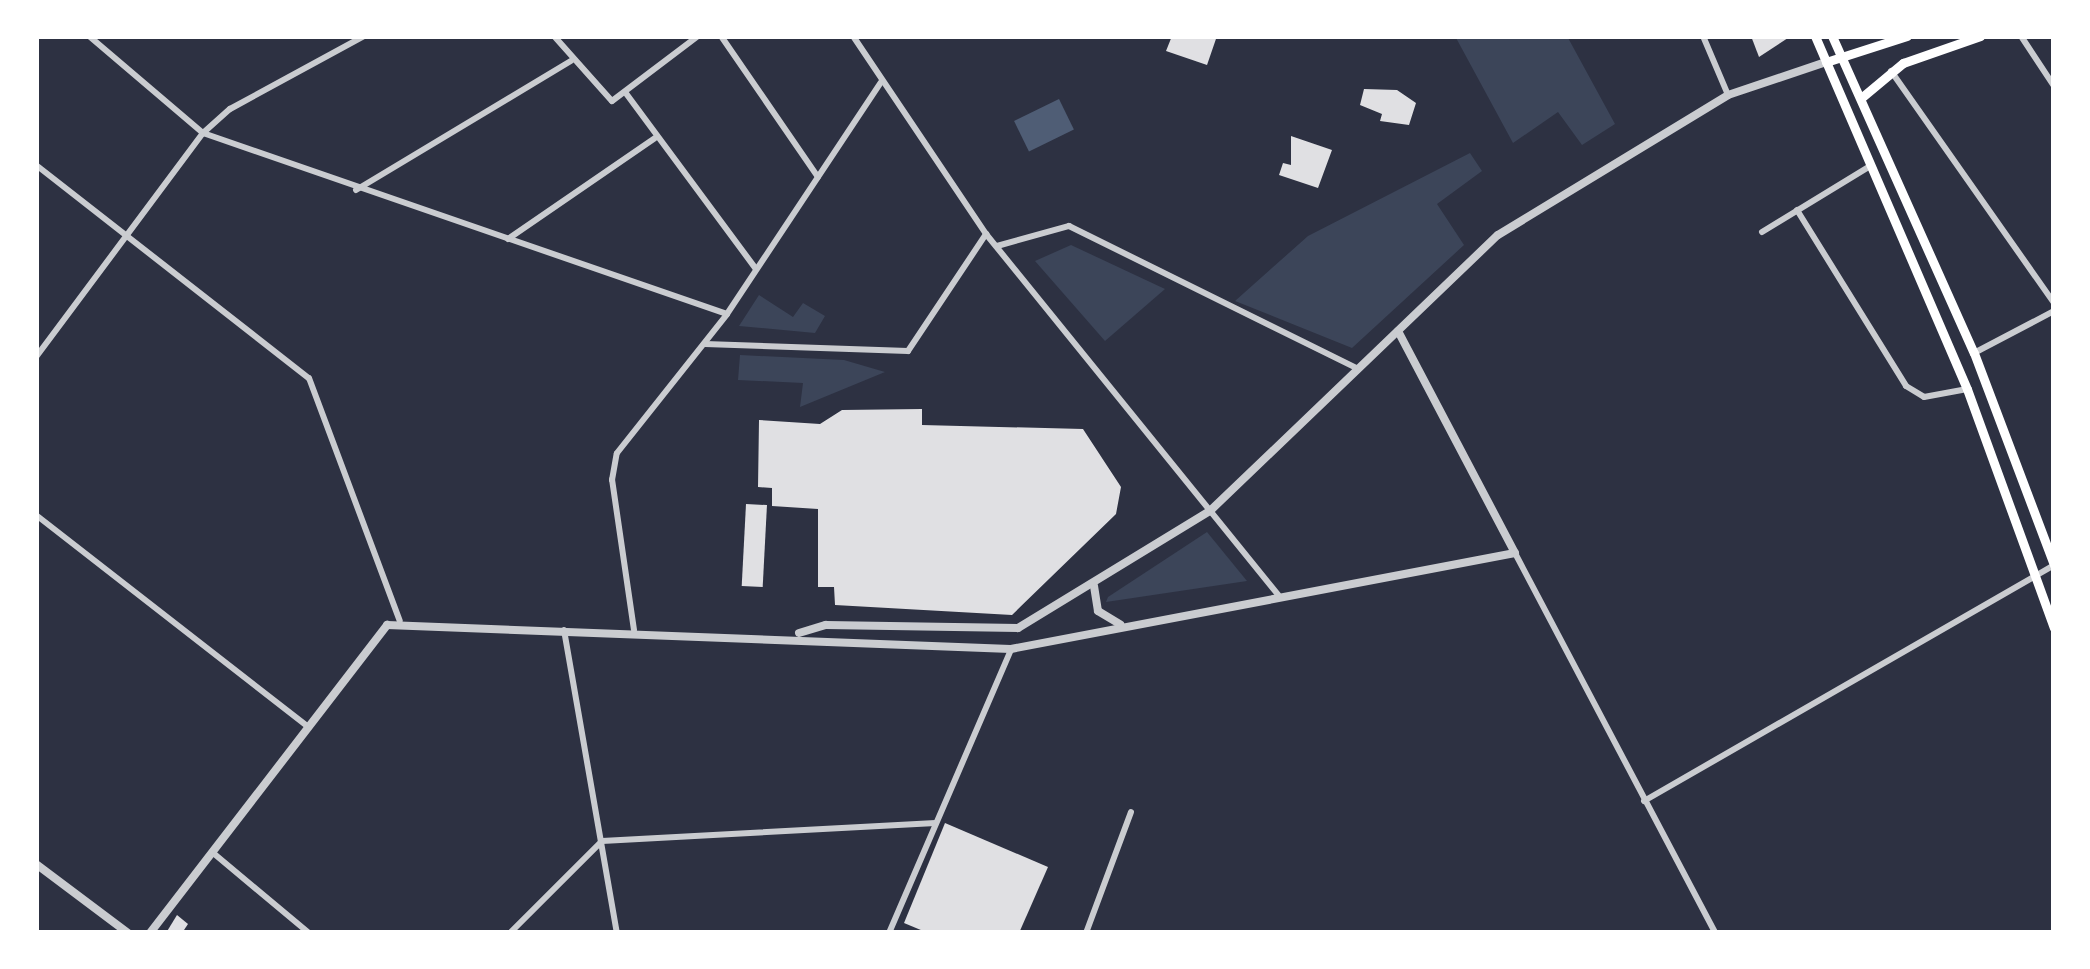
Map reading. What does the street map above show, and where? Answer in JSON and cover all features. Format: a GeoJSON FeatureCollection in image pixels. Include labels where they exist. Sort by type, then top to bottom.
{"type":"FeatureCollection","features":[{"type":"Feature","properties":{"kind":"main road"},"geometry":{"type":"LineString","coordinates":[[1815,36],[1967,389],[2054,628]]}},
{"type":"Feature","properties":{"kind":"main road"},"geometry":{"type":"LineString","coordinates":[[1832,36],[1974,352],[2054,565]]}},
{"type":"Feature","properties":{"kind":"main road"},"geometry":{"type":"LineString","coordinates":[[1826,62],[1907,36]]}},
{"type":"Feature","properties":{"kind":"main road"},"geometry":{"type":"LineString","coordinates":[[1862,98],[1892,71],[1980,36]]}},
{"type":"Feature","properties":{"kind":"street"},"geometry":{"type":"LineString","coordinates":[[36,357],[203,133],[230,109],[364,36]]}},
{"type":"Feature","properties":{"kind":"street"},"geometry":{"type":"LineString","coordinates":[[554,36],[604,99],[625,92],[698,36]]}},
{"type":"Feature","properties":{"kind":"street"},"geometry":{"type":"LineString","coordinates":[[721,36],[818,177]]}},
{"type":"Feature","properties":{"kind":"street"},"geometry":{"type":"LineString","coordinates":[[853,36],[986,234],[1278,595]]}},
{"type":"Feature","properties":{"kind":"street"},"geometry":{"type":"LineString","coordinates":[[1703,36],[1728,95]]}},
{"type":"Feature","properties":{"kind":"street"},"geometry":{"type":"LineString","coordinates":[[2021,36],[2054,86]]}},
{"type":"Feature","properties":{"kind":"street"},"geometry":{"type":"LineString","coordinates":[[94,37],[203,133],[356,190],[727,314]]}},
{"type":"Feature","properties":{"kind":"street"},"geometry":{"type":"LineString","coordinates":[[356,190],[571,61]]}},
{"type":"Feature","properties":{"kind":"street"},"geometry":{"type":"LineString","coordinates":[[792,635],[826,625],[1018,628],[1211,510],[1498,235],[1728,95],[1826,62]]}},
{"type":"Feature","properties":{"kind":"street"},"geometry":{"type":"LineString","coordinates":[[1892,71],[2054,307],[1974,352]]}},
{"type":"Feature","properties":{"kind":"street"},"geometry":{"type":"LineString","coordinates":[[634,630],[613,466],[727,314],[881,82]]}},
{"type":"Feature","properties":{"kind":"street"},"geometry":{"type":"LineString","coordinates":[[625,92],[756,269]]}},
{"type":"Feature","properties":{"kind":"street"},"geometry":{"type":"LineString","coordinates":[[508,239],[655,138]]}},
{"type":"Feature","properties":{"kind":"street"},"geometry":{"type":"LineString","coordinates":[[36,165],[309,378],[400,621]]}},
{"type":"Feature","properties":{"kind":"street"},"geometry":{"type":"LineString","coordinates":[[1762,232],[1870,166]]}},
{"type":"Feature","properties":{"kind":"street"},"geometry":{"type":"LineString","coordinates":[[1797,210],[1906,386],[1924,397],[1967,389]]}},
{"type":"Feature","properties":{"kind":"street"},"geometry":{"type":"LineString","coordinates":[[997,247],[1069,226],[1359,369]]}},
{"type":"Feature","properties":{"kind":"street"},"geometry":{"type":"LineString","coordinates":[[705,344],[908,351],[986,234]]}},
{"type":"Feature","properties":{"kind":"street"},"geometry":{"type":"LineString","coordinates":[[1398,331],[1715,933]]}},
{"type":"Feature","properties":{"kind":"street"},"geometry":{"type":"LineString","coordinates":[[36,515],[307,726]]}},
{"type":"Feature","properties":{"kind":"street"},"geometry":{"type":"LineString","coordinates":[[150,933],[379,632],[400,621],[792,635],[1011,650],[1515,553]]}},
{"type":"Feature","properties":{"kind":"street"},"geometry":{"type":"LineString","coordinates":[[1644,800],[2054,565]]}},
{"type":"Feature","properties":{"kind":"street"},"geometry":{"type":"LineString","coordinates":[[1095,585],[1098,611],[1124,626]]}},
{"type":"Feature","properties":{"kind":"street"},"geometry":{"type":"LineString","coordinates":[[889,933],[1018,628]]}},
{"type":"Feature","properties":{"kind":"street"},"geometry":{"type":"LineString","coordinates":[[564,630],[616,933]]}},
{"type":"Feature","properties":{"kind":"street"},"geometry":{"type":"LineString","coordinates":[[1085,933],[1131,812]]}},
{"type":"Feature","properties":{"kind":"street"},"geometry":{"type":"LineString","coordinates":[[510,933],[602,841],[936,823]]}},
{"type":"Feature","properties":{"kind":"street"},"geometry":{"type":"LineString","coordinates":[[212,852],[309,933]]}},
{"type":"Feature","properties":{"kind":"street"},"geometry":{"type":"LineString","coordinates":[[36,864],[128,933]]}},
{"type":"Feature","properties":{"kind":"shaded area"},"geometry":{"type":"Polygon","coordinates":[[[1455,36],[1567,36],[1615,124],[1582,145],[1558,112],[1513,143],[1455,36]]]}},
{"type":"Feature","properties":{"kind":"shaded area"},"geometry":{"type":"Polygon","coordinates":[[[1059,99],[1074,130],[1029,151],[1014,121],[1059,99]]]}},
{"type":"Feature","properties":{"kind":"shaded area"},"geometry":{"type":"Polygon","coordinates":[[[1470,153],[1482,171],[1437,204],[1464,245],[1352,348],[1235,301],[1308,236],[1470,153]]]}},
{"type":"Feature","properties":{"kind":"shaded area"},"geometry":{"type":"Polygon","coordinates":[[[1071,245],[1165,289],[1105,341],[1035,261],[1071,245]]]}},
{"type":"Feature","properties":{"kind":"shaded area"},"geometry":{"type":"Polygon","coordinates":[[[759,295],[793,317],[803,303],[825,316],[815,333],[739,326],[759,295]]]}},
{"type":"Feature","properties":{"kind":"shaded area"},"geometry":{"type":"Polygon","coordinates":[[[740,355],[844,360],[885,372],[800,407],[803,383],[738,380],[740,355]]]}},
{"type":"Feature","properties":{"kind":"shaded area"},"geometry":{"type":"Polygon","coordinates":[[[1207,532],[1247,581],[1106,602],[1108,597],[1207,532]]]}},
{"type":"Feature","properties":{"kind":"building"},"geometry":{"type":"Polygon","coordinates":[[[1172,36],[1217,36],[1207,65],[1166,51],[1172,36]]]}},
{"type":"Feature","properties":{"kind":"building"},"geometry":{"type":"Polygon","coordinates":[[[1751,36],[1791,36],[1759,57],[1751,36]]]}},
{"type":"Feature","properties":{"kind":"building"},"geometry":{"type":"Polygon","coordinates":[[[1364,89],[1397,90],[1416,103],[1409,125],[1380,121],[1382,114],[1360,105],[1364,89]]]}},
{"type":"Feature","properties":{"kind":"building"},"geometry":{"type":"Polygon","coordinates":[[[1291,136],[1332,150],[1318,188],[1279,175],[1283,163],[1291,165],[1291,136]]]}},
{"type":"Feature","properties":{"kind":"building"},"geometry":{"type":"Polygon","coordinates":[[[922,409],[922,425],[1083,429],[1121,487],[1116,514],[1012,615],[835,605],[834,587],[818,587],[818,509],[772,506],[772,488],[758,487],[759,420],[820,424],[842,410],[922,409]]]}},
{"type":"Feature","properties":{"kind":"building"},"geometry":{"type":"Polygon","coordinates":[[[746,504],[767,505],[763,587],[742,586],[746,504]]]}},
{"type":"Feature","properties":{"kind":"building"},"geometry":{"type":"Polygon","coordinates":[[[945,823],[1048,867],[1019,933],[928,933],[904,923],[945,823]]]}},
{"type":"Feature","properties":{"kind":"building"},"geometry":{"type":"Polygon","coordinates":[[[177,915],[188,924],[182,933],[166,933],[177,915]]]}}]}
